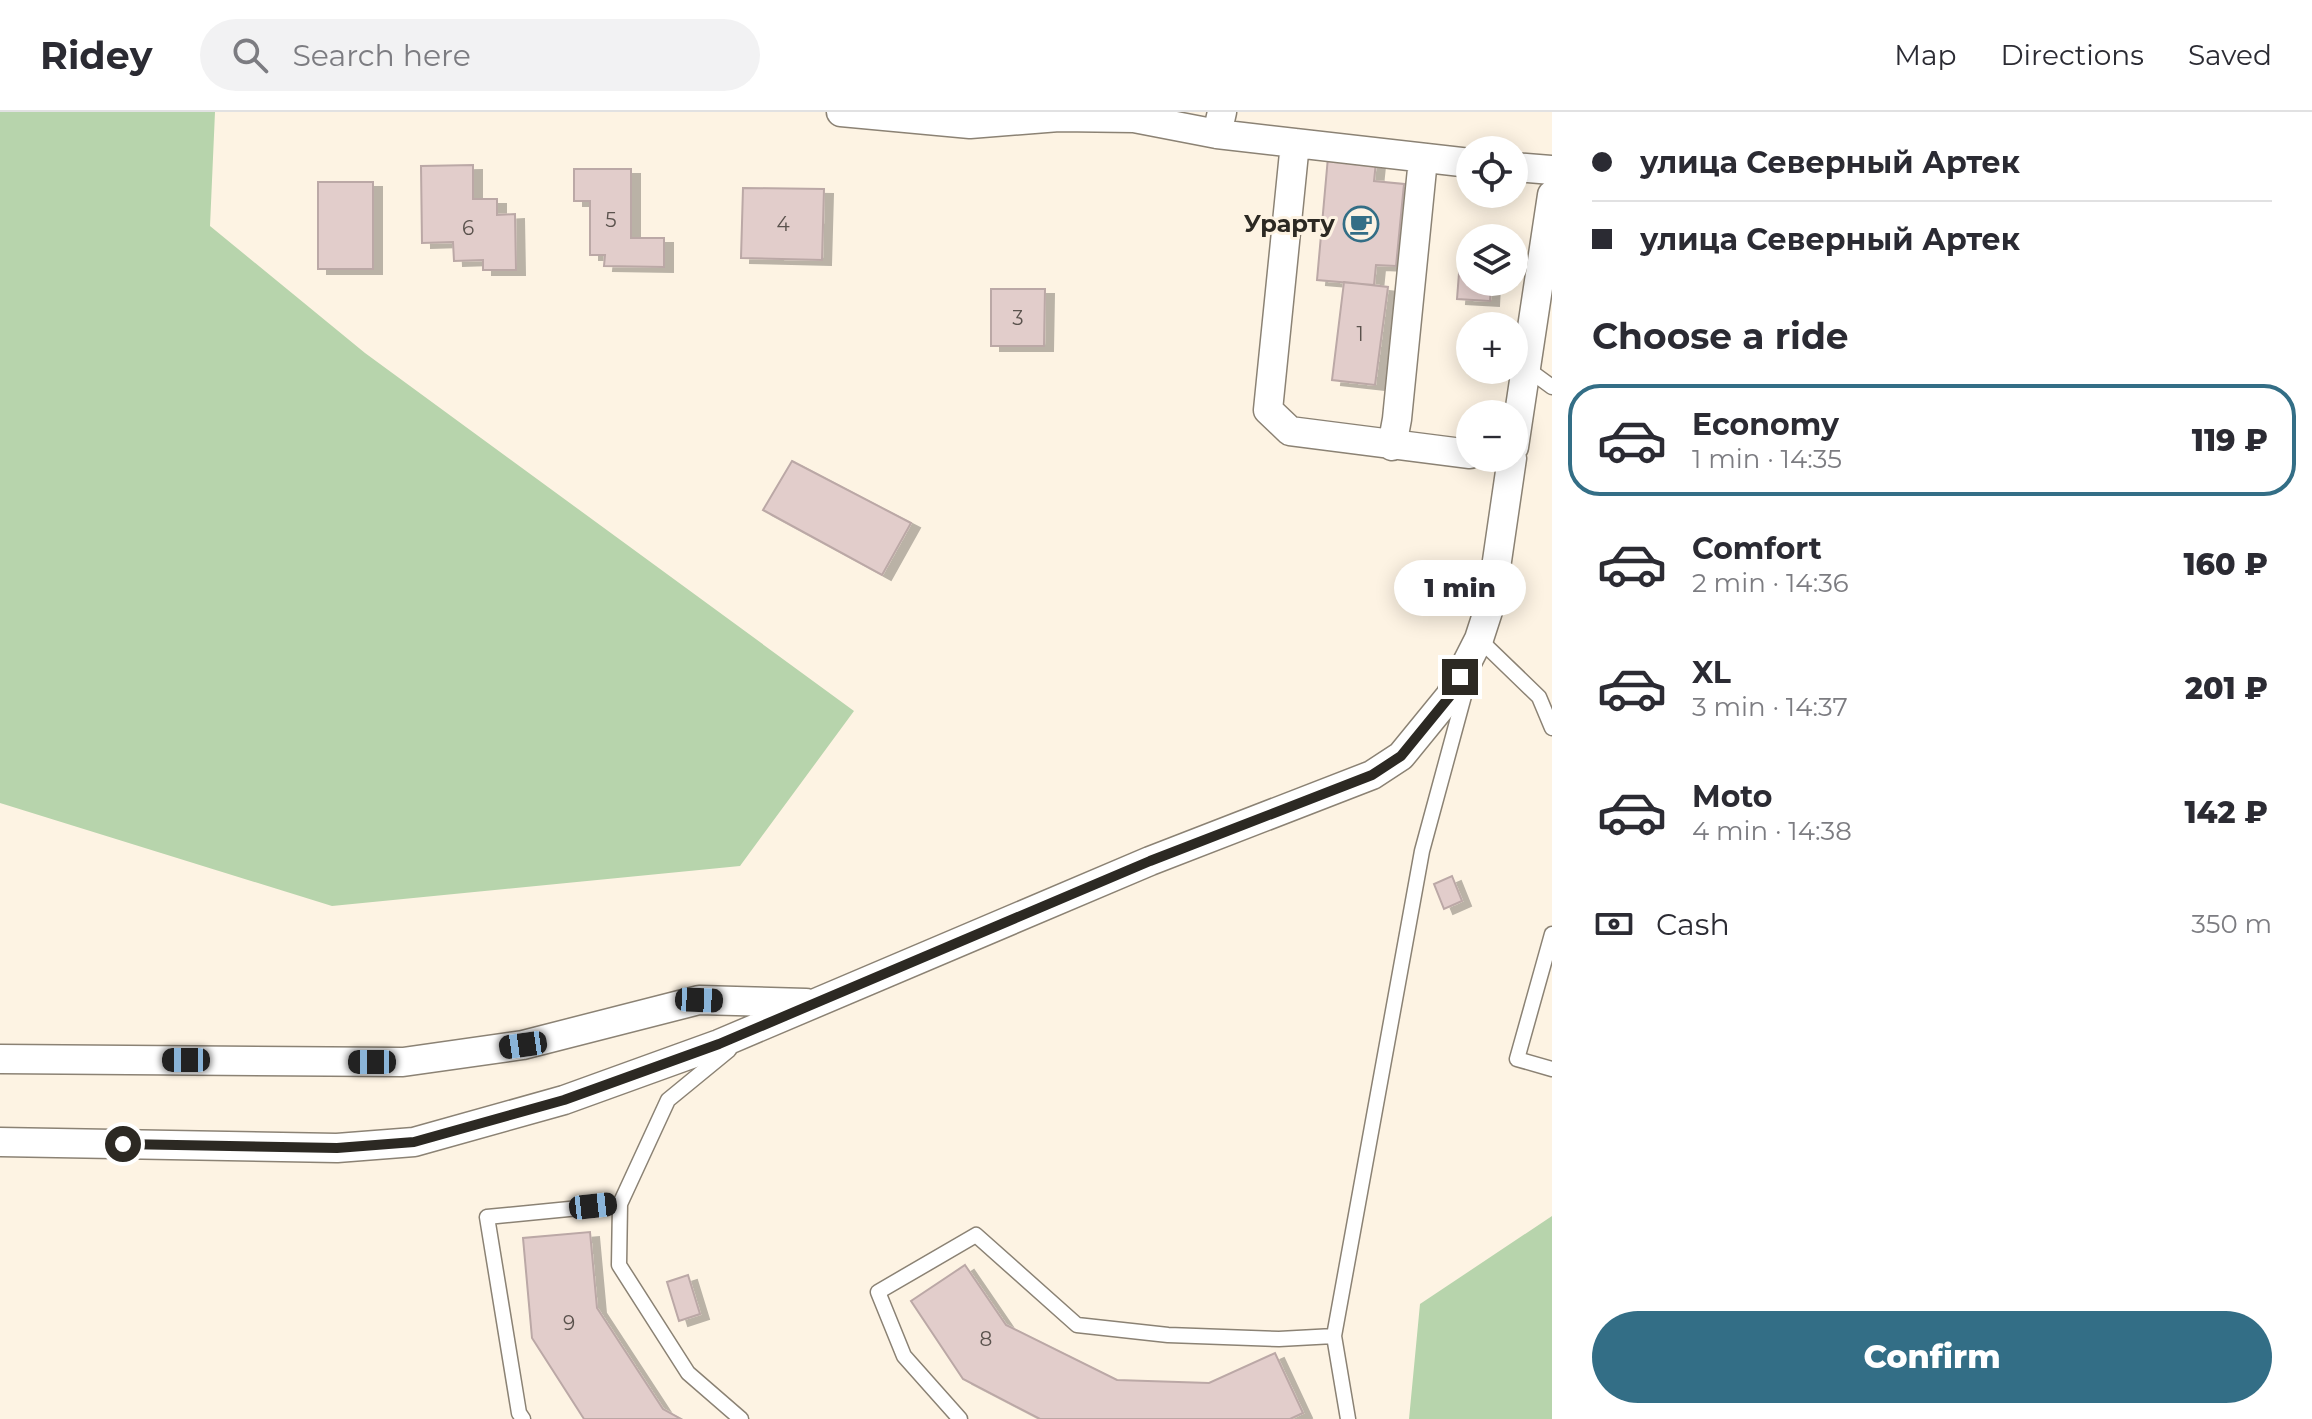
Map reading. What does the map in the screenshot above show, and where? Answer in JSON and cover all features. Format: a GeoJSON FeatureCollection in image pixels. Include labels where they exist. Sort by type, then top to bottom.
{"type":"FeatureCollection","features":[{"type":"Feature","properties":{"kind":"street"},"geometry":{"type":"LineString","coordinates":[[841,112],[970,124],[1059,117],[1220,123],[1295,143],[1456,162]]}},
{"type":"Feature","properties":{"kind":"street"},"geometry":{"type":"LineString","coordinates":[[1295,143],[1268,410],[1290,431],[1456,453]]}},
{"type":"Feature","properties":{"kind":"street"},"geometry":{"type":"LineString","coordinates":[[1392,446],[1423,159]]}},
{"type":"Feature","properties":{"kind":"street"},"geometry":{"type":"LineString","coordinates":[[1528,168],[1552,170]]}},
{"type":"Feature","properties":{"kind":"street"},"geometry":{"type":"LineString","coordinates":[[1528,359],[1543,303],[1552,195]]}},
{"type":"Feature","properties":{"kind":"street"},"geometry":{"type":"LineString","coordinates":[[0,1142],[337,1148],[414,1142],[564,1100],[755,1029],[1150,861],[1372,775],[1401,756],[1450,696],[1479,639],[1491,602],[1508,472]]}},
{"type":"Feature","properties":{"kind":"street"},"geometry":{"type":"LineString","coordinates":[[0,1059],[403,1062],[523,1045],[699,1000],[814,1003]]}},
{"type":"Feature","properties":{"kind":"lane"},"geometry":{"type":"LineString","coordinates":[[1528,369],[1552,387]]}},
{"type":"Feature","properties":{"kind":"lane"},"geometry":{"type":"LineString","coordinates":[[1348,1419],[1334,1336],[1422,851],[1479,639],[1539,697],[1552,728]]}},
{"type":"Feature","properties":{"kind":"lane"},"geometry":{"type":"LineString","coordinates":[[1552,934],[1517,1059],[1552,1069]]}},
{"type":"Feature","properties":{"kind":"lane"},"geometry":{"type":"LineString","coordinates":[[741,1419],[688,1373],[619,1265],[620,1204],[668,1100],[755,1029]]}},
{"type":"Feature","properties":{"kind":"lane"},"geometry":{"type":"LineString","coordinates":[[523,1419],[519,1413],[487,1217],[620,1204]]}},
{"type":"Feature","properties":{"kind":"lane"},"geometry":{"type":"LineString","coordinates":[[960,1419],[904,1356],[878,1292],[976,1235],[1077,1325],[1168,1335],[1279,1339],[1334,1336]]}},
{"type":"Feature","properties":{"kind":"green space"},"geometry":{"type":"Polygon","coordinates":[[[0,112],[215,112],[210,226],[365,353],[854,711],[740,866],[332,906],[0,803],[0,112]]]}},
{"type":"Feature","properties":{"kind":"green space"},"geometry":{"type":"Polygon","coordinates":[[[1552,1216],[1552,1419],[1409,1419],[1420,1304],[1552,1216]]]}},
{"type":"Feature","properties":{"kind":"building","name":"Урарту"},"geometry":{"type":"Polygon","coordinates":[[[1328,157],[1376,162],[1374,181],[1404,184],[1396,266],[1376,265],[1374,285],[1317,280],[1328,157]]]}},
{"type":"Feature","properties":{"kind":"building"},"geometry":{"type":"Polygon","coordinates":[[[473,165],[473,199],[497,199],[497,215],[515,214],[516,270],[483,270],[483,260],[454,261],[453,242],[422,243],[421,166],[473,165]]]}},
{"type":"Feature","properties":{"kind":"building"},"geometry":{"type":"Polygon","coordinates":[[[574,169],[631,169],[631,238],[664,238],[664,267],[604,266],[605,255],[590,255],[590,201],[574,201],[574,169]]]}},
{"type":"Feature","properties":{"kind":"building"},"geometry":{"type":"Polygon","coordinates":[[[318,182],[373,182],[373,269],[318,269],[318,182]]]}},
{"type":"Feature","properties":{"kind":"building"},"geometry":{"type":"Polygon","coordinates":[[[743,188],[824,189],[822,260],[741,258],[743,188]]]}},
{"type":"Feature","properties":{"kind":"building"},"geometry":{"type":"Polygon","coordinates":[[[1344,282],[1388,287],[1375,385],[1332,380],[1344,282]]]}},
{"type":"Feature","properties":{"kind":"building"},"geometry":{"type":"Polygon","coordinates":[[[991,289],[1045,289],[1044,346],[991,346],[991,289]]]}},
{"type":"Feature","properties":{"kind":"building"},"geometry":{"type":"Polygon","coordinates":[[[1457,296],[1490,296],[1490,301],[1457,299],[1457,296]]]}},
{"type":"Feature","properties":{"kind":"building"},"geometry":{"type":"Polygon","coordinates":[[[792,461],[911,523],[882,575],[763,510],[792,461]]]}},
{"type":"Feature","properties":{"kind":"building"},"geometry":{"type":"Polygon","coordinates":[[[1452,876],[1462,901],[1444,909],[1434,884],[1452,876]]]}},
{"type":"Feature","properties":{"kind":"building"},"geometry":{"type":"Polygon","coordinates":[[[590,1232],[597,1308],[663,1409],[681,1419],[584,1419],[532,1338],[523,1238],[590,1232]]]}},
{"type":"Feature","properties":{"kind":"building"},"geometry":{"type":"Polygon","coordinates":[[[965,1265],[1006,1325],[1117,1380],[1209,1383],[1275,1353],[1303,1413],[1290,1419],[1040,1419],[963,1379],[911,1301],[965,1265]]]}},
{"type":"Feature","properties":{"kind":"building"},"geometry":{"type":"Polygon","coordinates":[[[688,1275],[700,1314],[679,1321],[667,1282],[688,1275]]]}},
{"type":"Feature","properties":{"kind":"place","name":"Урарту"},"geometry":{"type":"Point","coordinates":[1361,224]}},
{"type":"Feature","properties":{"kind":"route"},"geometry":{"type":"LineString","coordinates":[[123,1144],[337,1148],[414,1142],[564,1100],[719,1044],[1150,861],[1372,775],[1401,756],[1450,696],[1460,677]]}}]}
